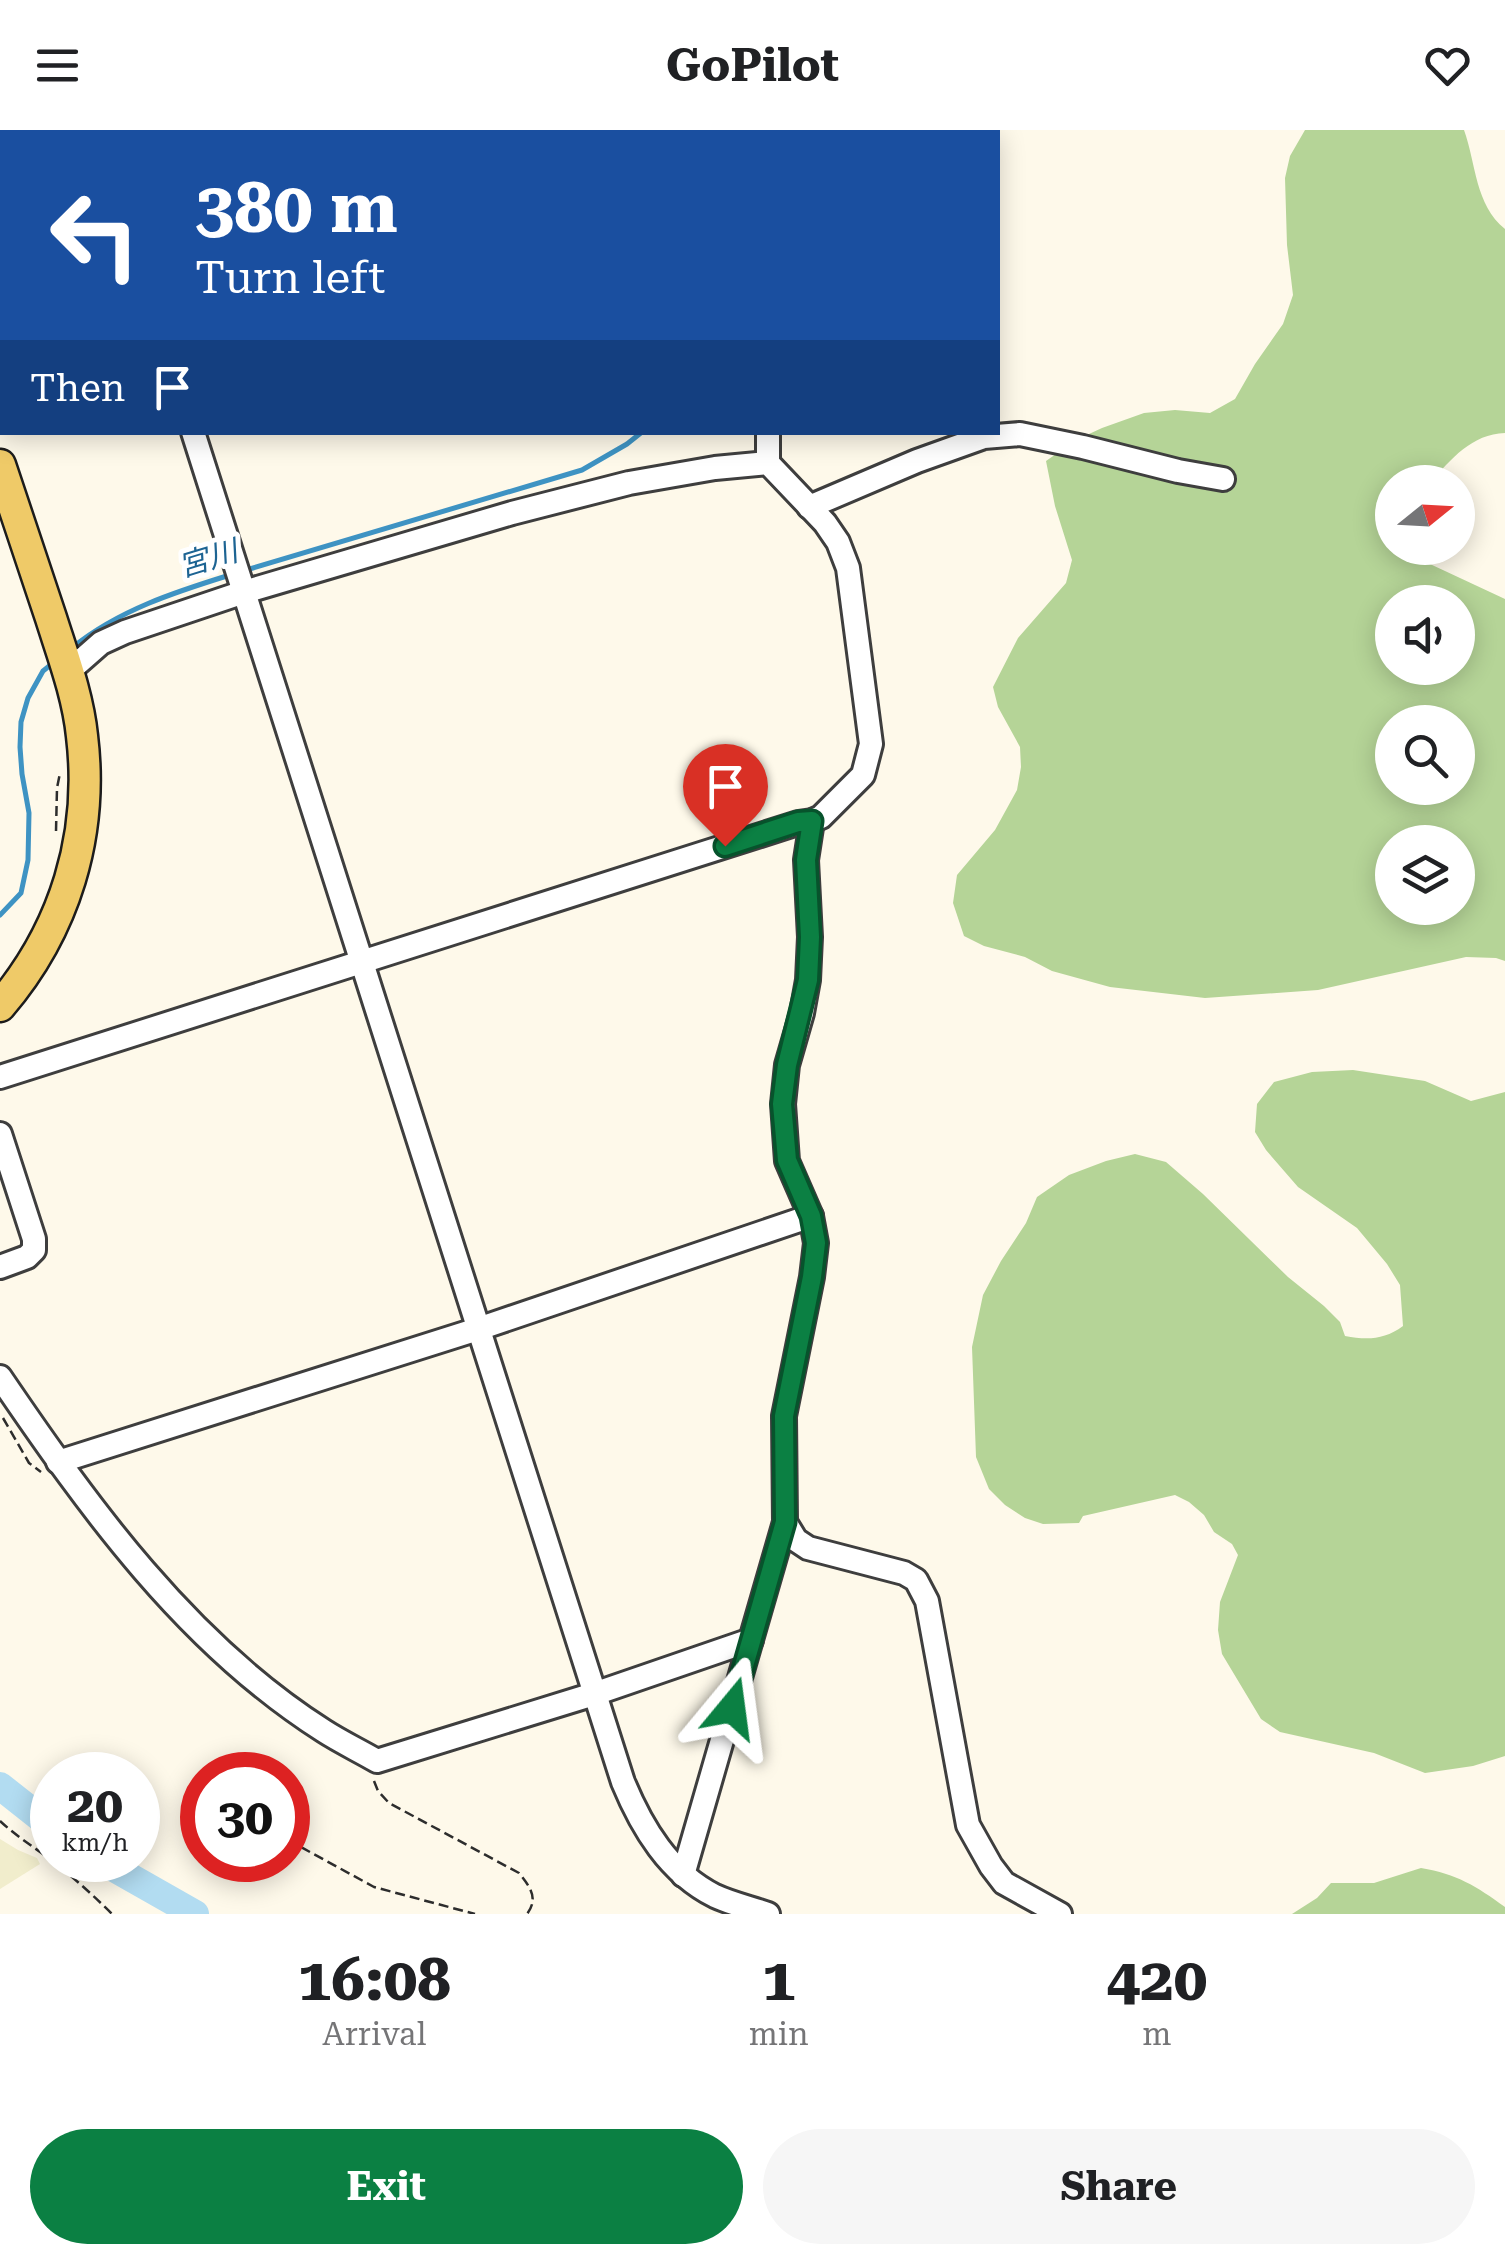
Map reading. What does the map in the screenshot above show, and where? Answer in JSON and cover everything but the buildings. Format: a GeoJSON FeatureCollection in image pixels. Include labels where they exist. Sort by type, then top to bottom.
{"type":"FeatureCollection","features":[{"type":"Feature","properties":{"kind":"main road"},"geometry":{"type":"LineString","coordinates":[[0,466],[67,670],[80,724],[85,770],[80,843],[68,888],[35,960],[0,1006]]}},
{"type":"Feature","properties":{"kind":"street"},"geometry":{"type":"LineString","coordinates":[[810,508],[917,461],[984,437],[1020,434],[1223,479]]}},
{"type":"Feature","properties":{"kind":"street"},"geometry":{"type":"LineString","coordinates":[[195,435],[623,1782],[637,1817],[659,1850],[683,1875],[715,1896],[768,1914]]}},
{"type":"Feature","properties":{"kind":"street"},"geometry":{"type":"LineString","coordinates":[[0,1077],[822,817],[863,775],[871,744],[848,568],[825,522],[768,463],[768,435]]}},
{"type":"Feature","properties":{"kind":"street"},"geometry":{"type":"LineString","coordinates":[[67,670],[101,643],[243,588],[628,483],[768,463]]}},
{"type":"Feature","properties":{"kind":"street"},"geometry":{"type":"LineString","coordinates":[[683,1875],[785,1522],[784,1416],[816,1243],[811,1216],[787,1160],[782,1104],[787,1065],[808,980],[806,860],[812,821]]}},
{"type":"Feature","properties":{"kind":"street"},"geometry":{"type":"LineString","coordinates":[[0,1134],[34,1239],[34,1250],[27,1257],[0,1267]]}},
{"type":"Feature","properties":{"kind":"street"},"geometry":{"type":"LineString","coordinates":[[58,1462],[478,1329],[811,1216]]}},
{"type":"Feature","properties":{"kind":"street"},"geometry":{"type":"LineString","coordinates":[[0,1377],[96,1513],[172,1602],[280,1699],[324,1731],[378,1760],[594,1694],[751,1640]]}},
{"type":"Feature","properties":{"kind":"street"},"geometry":{"type":"LineString","coordinates":[[785,1522],[796,1540],[808,1548],[904,1572],[916,1580],[927,1601],[968,1826],[1004,1882],[1060,1914]]}},
{"type":"Feature","properties":{"kind":"path"},"geometry":{"type":"LineString","coordinates":[[378,1760],[372,1775],[378,1791],[389,1803],[519,1873],[534,1897],[527,1914]]}},
{"type":"Feature","properties":{"kind":"path"},"geometry":{"type":"LineString","coordinates":[[0,1821],[92,1893],[112,1914]]}},
{"type":"Feature","properties":{"kind":"path"},"geometry":{"type":"LineString","coordinates":[[310,1852],[374,1887],[476,1914]]}},
{"type":"Feature","properties":{"kind":"shaded area"},"geometry":{"type":"Polygon","coordinates":[[[0,1839],[30,1855],[30,1870],[0,1889],[0,1839]]]}},
{"type":"Feature","properties":{"kind":"green space"},"geometry":{"type":"Polygon","coordinates":[[[1305,130],[1464,130],[1482,196],[1505,229],[1505,433],[1472,443],[1447,465],[1375,465],[1375,565],[1432,565],[1475,585],[1505,599],[1505,961],[1466,957],[1318,990],[1205,998],[1110,987],[1052,971],[1025,957],[964,936],[953,903],[957,875],[995,830],[1017,790],[1021,767],[1020,747],[998,707],[993,687],[1018,638],[1066,583],[1072,560],[1046,461],[1076,440],[1144,413],[1210,413],[1235,399],[1283,324],[1293,295],[1285,178],[1290,156],[1305,130]]]}},
{"type":"Feature","properties":{"kind":"green space"},"geometry":{"type":"Polygon","coordinates":[[[1353,1070],[1425,1081],[1471,1101],[1505,1092],[1505,1756],[1473,1766],[1425,1773],[1374,1753],[1280,1732],[1261,1719],[1222,1654],[1218,1630],[1220,1602],[1238,1555],[1232,1544],[1214,1532],[1204,1515],[1189,1502],[1175,1495],[1083,1516],[1079,1523],[1043,1524],[1025,1518],[989,1489],[976,1457],[972,1347],[983,1295],[1037,1197],[1069,1175],[1106,1161],[1135,1154],[1166,1162],[1324,1306],[1340,1322],[1345,1336],[1375,1338],[1403,1326],[1400,1285],[1387,1264],[1357,1228],[1298,1187],[1255,1132],[1257,1104],[1274,1082],[1312,1072],[1353,1070]]]}},
{"type":"Feature","properties":{"kind":"green space"},"geometry":{"type":"Polygon","coordinates":[[[1421,1868],[1456,1877],[1475,1887],[1505,1907],[1505,1914],[1292,1914],[1317,1898],[1331,1883],[1374,1883],[1421,1868]]]}},
{"type":"Feature","properties":{"kind":"waterway","name":"宮川"},"geometry":{"type":"LineString","coordinates":[[246,570],[582,470],[638,435]]}},
{"type":"Feature","properties":{"kind":"waterway","name":"宮川"},"geometry":{"type":"LineString","coordinates":[[73,647],[128,612],[230,575]]}},
{"type":"Feature","properties":{"kind":"waterway","name":"宮川"},"geometry":{"type":"LineString","coordinates":[[0,915],[21,893],[28,860],[29,813],[22,774],[21,722],[28,698],[43,671],[53,663]]}},
{"type":"Feature","properties":{"kind":"waterway"},"geometry":{"type":"LineString","coordinates":[[0,1786],[30,1810]]}},
{"type":"Feature","properties":{"kind":"waterway"},"geometry":{"type":"LineString","coordinates":[[139,1882],[195,1914]]}},
{"type":"Feature","properties":{"kind":"route"},"geometry":{"type":"LineString","coordinates":[[725,846],[812,821],[806,860],[808,980],[787,1065],[782,1104],[787,1160],[811,1216],[816,1243],[784,1416],[785,1522],[732,1708]]}}]}
